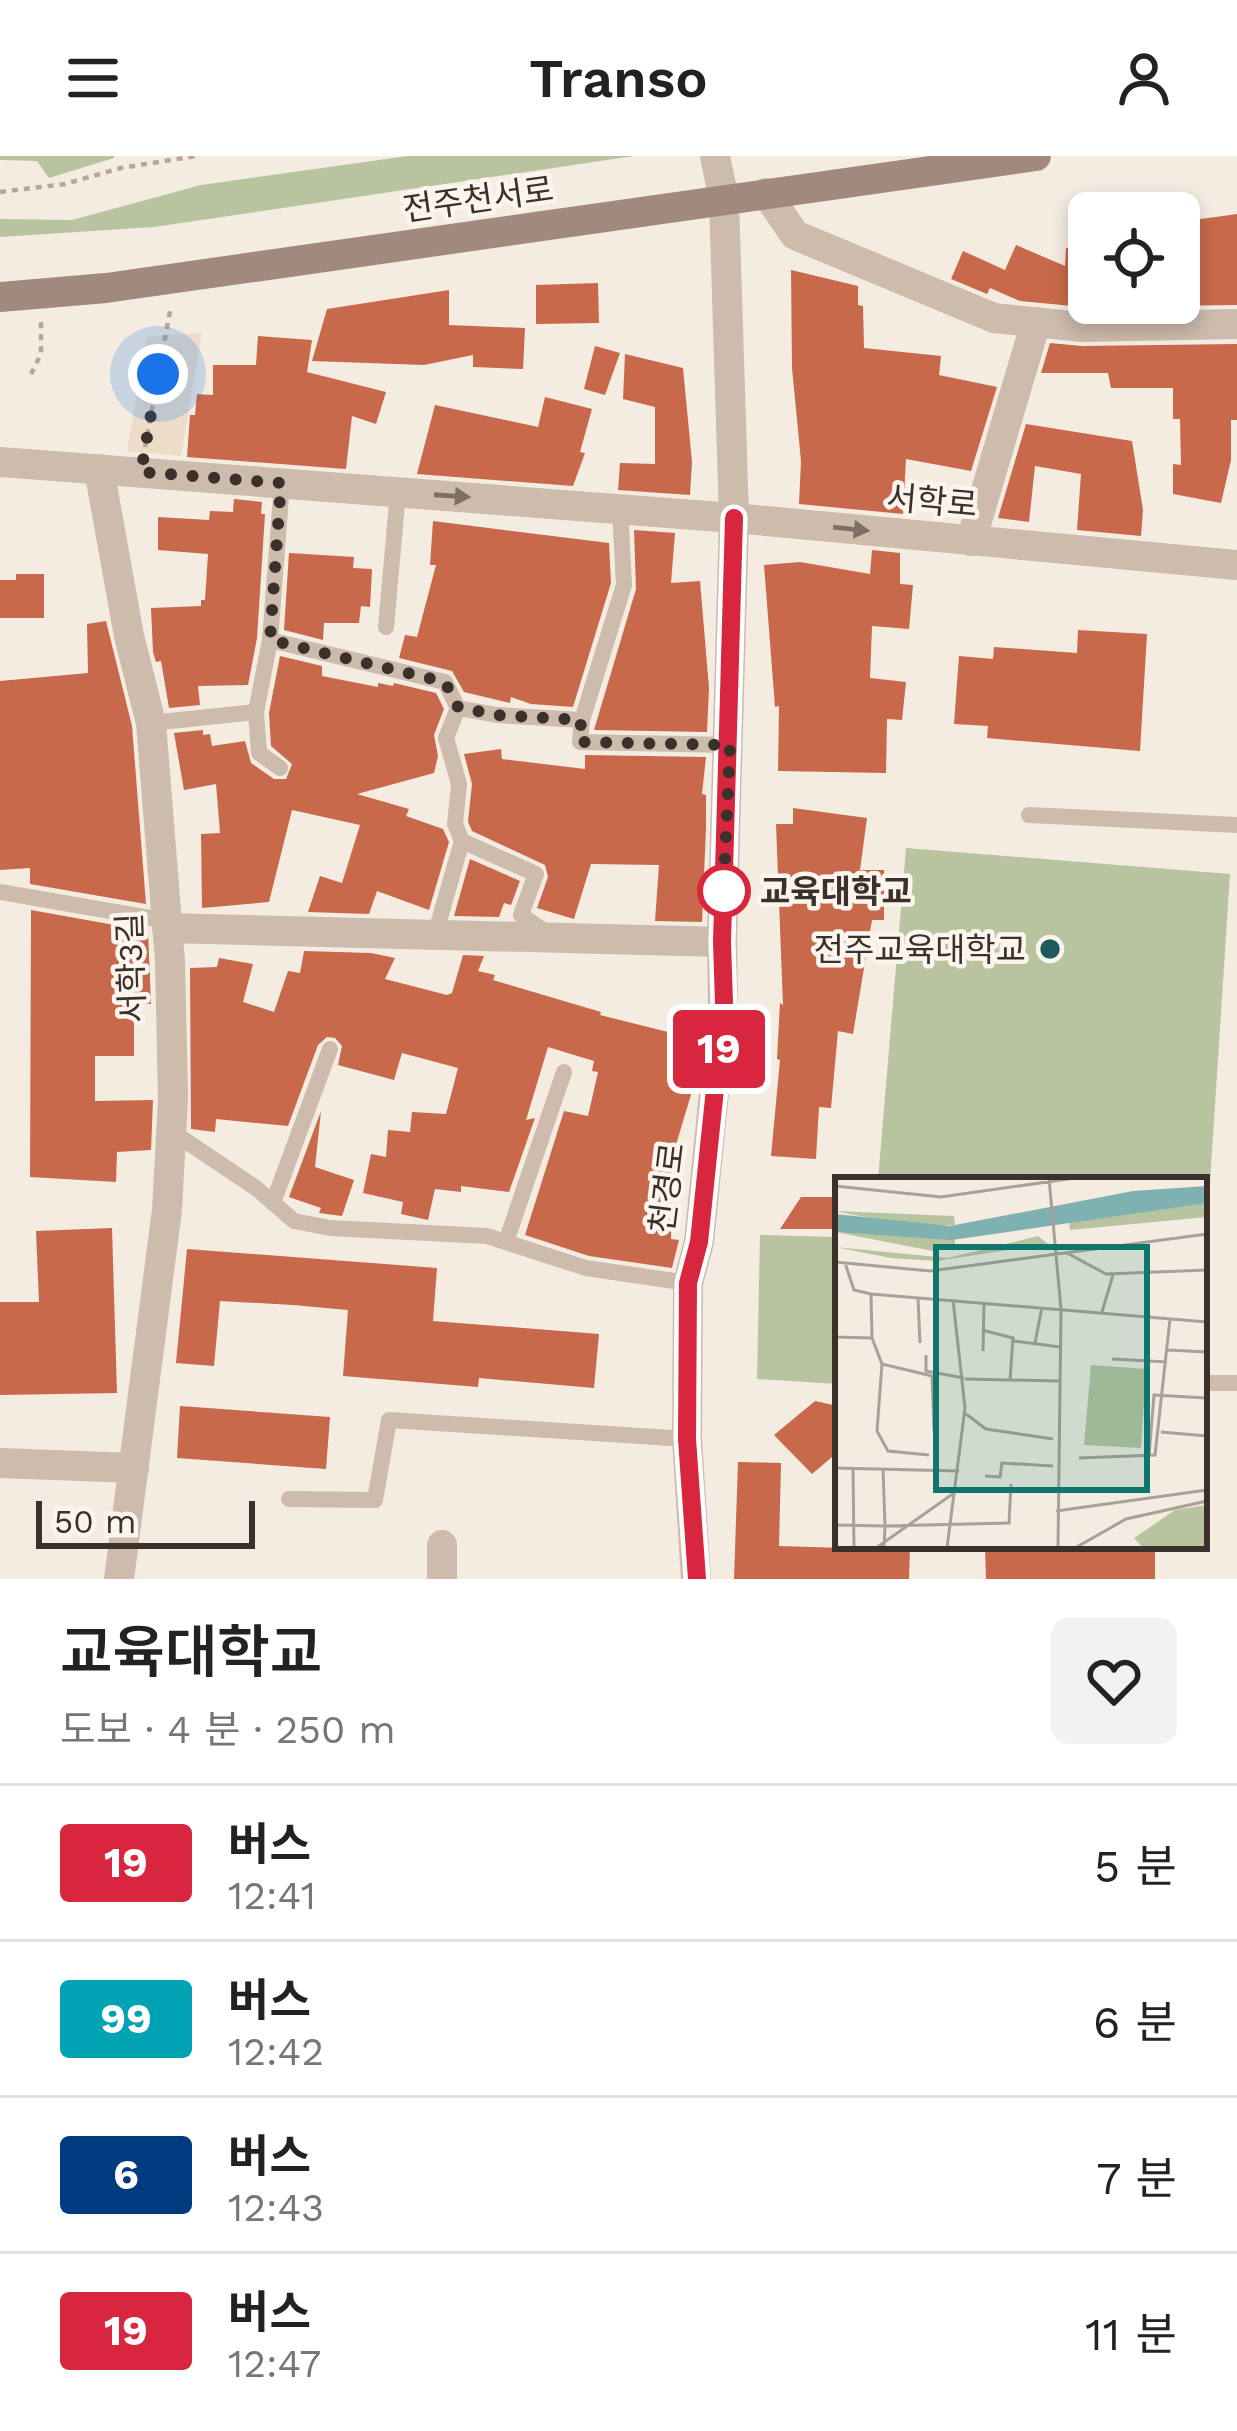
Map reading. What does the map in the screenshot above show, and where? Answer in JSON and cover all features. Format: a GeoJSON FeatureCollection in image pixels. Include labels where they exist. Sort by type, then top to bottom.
{"type":"FeatureCollection","features":[{"type":"Feature","properties":{"kind":"street","name":"천경로"},"geometry":{"type":"LineString","coordinates":[[697,1579],[687,1439],[688,1283],[699,1242],[724,1003],[734,518],[724,200],[715,156]]}},
{"type":"Feature","properties":{"kind":"street","name":"전주천서로"},"geometry":{"type":"LineString","coordinates":[[0,297],[106,288],[1036,156]]}},
{"type":"Feature","properties":{"kind":"street"},"geometry":{"type":"LineString","coordinates":[[766,194],[795,236],[994,318],[1082,327],[1237,324]]}},
{"type":"Feature","properties":{"kind":"street"},"geometry":{"type":"LineString","coordinates":[[971,541],[1036,322]]}},
{"type":"Feature","properties":{"kind":"street","name":"서학로"},"geometry":{"type":"LineString","coordinates":[[0,462],[734,518],[1237,565]]}},
{"type":"Feature","properties":{"kind":"street","name":"서학3길"},"geometry":{"type":"LineString","coordinates":[[100,469],[129,636],[151,722],[167,924],[171,1131],[167,1210],[119,1579]]}},
{"type":"Feature","properties":{"kind":"street"},"geometry":{"type":"LineString","coordinates":[[167,924],[722,942]]}},
{"type":"Feature","properties":{"kind":"street"},"geometry":{"type":"LineString","coordinates":[[0,1463],[134,1468]]}},
{"type":"Feature","properties":{"kind":"street"},"geometry":{"type":"LineString","coordinates":[[442,1545],[442,1579]]}},
{"type":"Feature","properties":{"kind":"lane"},"geometry":{"type":"LineString","coordinates":[[280,768],[259,753],[256,712],[270,640],[281,483]]}},
{"type":"Feature","properties":{"kind":"lane"},"geometry":{"type":"LineString","coordinates":[[386,627],[398,492]]}},
{"type":"Feature","properties":{"kind":"lane"},"geometry":{"type":"LineString","coordinates":[[620,509],[624,585],[581,720],[580,742],[730,745]]}},
{"type":"Feature","properties":{"kind":"lane"},"geometry":{"type":"LineString","coordinates":[[270,640],[445,682],[458,707],[446,738],[459,784],[455,824],[462,841],[435,935]]}},
{"type":"Feature","properties":{"kind":"lane"},"geometry":{"type":"LineString","coordinates":[[458,707],[497,715],[581,720]]}},
{"type":"Feature","properties":{"kind":"lane"},"geometry":{"type":"LineString","coordinates":[[151,722],[256,712]]}},
{"type":"Feature","properties":{"kind":"lane"},"geometry":{"type":"LineString","coordinates":[[1029,815],[1237,825]]}},
{"type":"Feature","properties":{"kind":"lane"},"geometry":{"type":"LineString","coordinates":[[462,841],[536,874],[521,915],[554,938]]}},
{"type":"Feature","properties":{"kind":"lane"},"geometry":{"type":"LineString","coordinates":[[0,892],[167,924]]}},
{"type":"Feature","properties":{"kind":"lane"},"geometry":{"type":"LineString","coordinates":[[273,1203],[330,1049]]}},
{"type":"Feature","properties":{"kind":"lane"},"geometry":{"type":"LineString","coordinates":[[506,1242],[564,1072]]}},
{"type":"Feature","properties":{"kind":"lane"},"geometry":{"type":"LineString","coordinates":[[171,1131],[294,1221],[330,1228],[487,1236],[586,1268],[688,1283]]}},
{"type":"Feature","properties":{"kind":"lane"},"geometry":{"type":"LineString","coordinates":[[289,1499],[375,1500],[389,1420],[687,1439]]}},
{"type":"Feature","properties":{"kind":"path"},"geometry":{"type":"LineString","coordinates":[[0,192],[65,184],[121,168],[196,156]]}},
{"type":"Feature","properties":{"kind":"path"},"geometry":{"type":"LineString","coordinates":[[31,374],[40,354],[41,293]]}},
{"type":"Feature","properties":{"kind":"path"},"geometry":{"type":"LineString","coordinates":[[141,472],[170,311]]}},
{"type":"Feature","properties":{"kind":"green space"},"geometry":{"type":"Polygon","coordinates":[[[0,156],[114,158],[49,178],[37,161],[0,160],[0,156]]]}},
{"type":"Feature","properties":{"kind":"green space"},"geometry":{"type":"Polygon","coordinates":[[[408,156],[634,156],[154,227],[0,237],[0,219],[72,220],[201,185],[408,156]]]}},
{"type":"Feature","properties":{"kind":"green space"},"geometry":{"type":"Polygon","coordinates":[[[906,848],[1230,874],[1207,1229],[1207,1177],[878,1177],[906,848]]]}},
{"type":"Feature","properties":{"kind":"green space"},"geometry":{"type":"Polygon","coordinates":[[[760,1235],[835,1237],[835,1384],[757,1379],[760,1235]]]}},
{"type":"Feature","properties":{"kind":"shaded area"},"geometry":{"type":"Polygon","coordinates":[[[202,333],[181,456],[127,451],[147,336],[202,333]]]}},
{"type":"Feature","properties":{"kind":"building"},"geometry":{"type":"Polygon","coordinates":[[[1237,214],[1237,305],[1200,305],[1200,219],[1237,214]]]}},
{"type":"Feature","properties":{"kind":"building"},"geometry":{"type":"Polygon","coordinates":[[[1016,245],[1065,266],[1066,248],[1068,306],[1020,301],[990,288],[987,294],[951,279],[963,251],[1005,270],[1016,245]]]}},
{"type":"Feature","properties":{"kind":"building"},"geometry":{"type":"Polygon","coordinates":[[[791,270],[858,286],[864,348],[941,356],[939,375],[997,387],[971,471],[906,459],[903,514],[799,504],[791,270]]]}},
{"type":"Feature","properties":{"kind":"building"},"geometry":{"type":"Polygon","coordinates":[[[598,283],[599,323],[536,324],[536,285],[598,283]]]}},
{"type":"Feature","properties":{"kind":"building"},"geometry":{"type":"Polygon","coordinates":[[[449,290],[449,325],[525,328],[523,369],[473,367],[473,355],[424,365],[312,361],[327,309],[449,290]]]}},
{"type":"Feature","properties":{"kind":"building"},"geometry":{"type":"Polygon","coordinates":[[[258,336],[312,340],[307,372],[386,392],[376,424],[352,416],[346,469],[187,457],[190,415],[195,415],[197,394],[213,395],[213,365],[256,365],[258,336]]]}},
{"type":"Feature","properties":{"kind":"building"},"geometry":{"type":"Polygon","coordinates":[[[1050,343],[1237,344],[1237,420],[1231,420],[1231,460],[1221,503],[1173,494],[1173,464],[1181,465],[1180,419],[1173,419],[1173,388],[1111,388],[1108,373],[1041,373],[1050,343]]]}},
{"type":"Feature","properties":{"kind":"building"},"geometry":{"type":"Polygon","coordinates":[[[595,346],[620,353],[605,395],[584,389],[595,346]]]}},
{"type":"Feature","properties":{"kind":"building"},"geometry":{"type":"Polygon","coordinates":[[[625,354],[683,368],[692,462],[690,495],[618,490],[620,463],[655,464],[655,407],[623,399],[625,354]]]}},
{"type":"Feature","properties":{"kind":"building"},"geometry":{"type":"Polygon","coordinates":[[[545,397],[592,409],[580,452],[585,453],[573,486],[417,474],[435,405],[538,427],[545,397]]]}},
{"type":"Feature","properties":{"kind":"building"},"geometry":{"type":"Polygon","coordinates":[[[1026,424],[1132,441],[1143,510],[1141,536],[1077,530],[1081,474],[1035,466],[1029,522],[998,518],[1026,424]]]}},
{"type":"Feature","properties":{"kind":"building"},"geometry":{"type":"Polygon","coordinates":[[[234,499],[262,502],[261,514],[265,514],[257,638],[248,685],[198,686],[200,705],[169,708],[161,661],[156,662],[153,652],[151,608],[201,606],[208,554],[158,550],[158,517],[209,520],[210,511],[233,512],[234,499]]]}},
{"type":"Feature","properties":{"kind":"building"},"geometry":{"type":"Polygon","coordinates":[[[433,521],[609,543],[611,583],[573,707],[531,704],[511,697],[510,703],[464,692],[452,671],[399,658],[405,635],[417,637],[436,565],[430,565],[433,521]]]}},
{"type":"Feature","properties":{"kind":"building"},"geometry":{"type":"Polygon","coordinates":[[[634,530],[675,533],[671,583],[700,581],[709,688],[707,732],[594,730],[636,589],[634,530]]]}},
{"type":"Feature","properties":{"kind":"building"},"geometry":{"type":"Polygon","coordinates":[[[872,550],[900,553],[900,584],[913,585],[909,629],[872,626],[870,678],[906,682],[902,720],[887,719],[886,773],[778,771],[779,706],[775,707],[764,565],[800,562],[870,574],[872,550]]]}},
{"type":"Feature","properties":{"kind":"building"},"geometry":{"type":"Polygon","coordinates":[[[289,553],[354,557],[353,568],[372,569],[370,607],[361,606],[359,623],[324,623],[323,640],[284,630],[289,553]]]}},
{"type":"Feature","properties":{"kind":"building"},"geometry":{"type":"Polygon","coordinates":[[[16,574],[44,574],[44,618],[0,618],[0,580],[16,580],[16,574]]]}},
{"type":"Feature","properties":{"kind":"building"},"geometry":{"type":"Polygon","coordinates":[[[106,621],[132,726],[146,904],[30,884],[30,868],[0,870],[0,681],[88,673],[87,624],[106,621]]]}},
{"type":"Feature","properties":{"kind":"building"},"geometry":{"type":"Polygon","coordinates":[[[1078,630],[1147,634],[1140,751],[987,738],[988,726],[954,724],[959,656],[993,659],[994,647],[1077,653],[1078,630]]]}},
{"type":"Feature","properties":{"kind":"building"},"geometry":{"type":"Polygon","coordinates":[[[280,656],[322,666],[322,676],[378,687],[378,683],[394,683],[436,693],[444,709],[434,735],[438,756],[434,773],[357,794],[409,809],[406,816],[443,829],[449,842],[429,910],[377,891],[369,914],[308,912],[320,876],[342,883],[360,825],[292,810],[269,902],[202,908],[201,834],[220,833],[216,784],[184,790],[174,733],[203,730],[203,735],[210,734],[212,746],[245,741],[251,763],[274,779],[286,779],[292,764],[271,746],[269,713],[280,656]]]}},
{"type":"Feature","properties":{"kind":"building"},"geometry":{"type":"Polygon","coordinates":[[[501,749],[502,759],[585,769],[585,755],[706,757],[702,922],[655,921],[659,865],[591,864],[574,919],[537,908],[548,877],[545,865],[472,831],[468,822],[472,784],[464,754],[501,749]]]}},
{"type":"Feature","properties":{"kind":"building"},"geometry":{"type":"Polygon","coordinates":[[[793,808],[867,818],[860,870],[884,870],[884,920],[872,920],[853,1034],[838,1031],[831,1108],[819,1107],[816,1159],[771,1156],[780,1003],[783,1005],[776,824],[793,824],[793,808]]]}},
{"type":"Feature","properties":{"kind":"building"},"geometry":{"type":"Polygon","coordinates":[[[470,859],[520,881],[511,905],[504,903],[499,917],[454,916],[470,859]]]}},
{"type":"Feature","properties":{"kind":"building"},"geometry":{"type":"Polygon","coordinates":[[[31,910],[148,931],[151,1004],[134,1004],[134,1056],[95,1056],[95,1101],[153,1100],[151,1150],[117,1152],[116,1182],[30,1177],[31,910]]]}},
{"type":"Feature","properties":{"kind":"building"},"geometry":{"type":"Polygon","coordinates":[[[304,951],[395,958],[385,979],[447,995],[452,993],[463,955],[484,956],[478,971],[495,975],[493,980],[600,1015],[700,1040],[696,1078],[672,1158],[671,1239],[679,1240],[672,1268],[589,1256],[525,1235],[564,1111],[588,1116],[598,1072],[592,1071],[594,1061],[548,1047],[526,1120],[535,1118],[509,1192],[461,1186],[461,1192],[435,1189],[428,1220],[401,1214],[403,1202],[363,1193],[371,1154],[386,1157],[388,1130],[410,1132],[412,1112],[446,1114],[458,1068],[402,1053],[394,1080],[338,1065],[342,1046],[327,1037],[318,1045],[288,1126],[216,1119],[215,1132],[191,1129],[190,968],[217,967],[219,958],[253,964],[243,1002],[274,1012],[288,971],[300,973],[304,951]]]}},
{"type":"Feature","properties":{"kind":"building"},"geometry":{"type":"Polygon","coordinates":[[[321,1111],[315,1167],[354,1180],[342,1216],[319,1213],[321,1208],[289,1197],[321,1111]]]}},
{"type":"Feature","properties":{"kind":"building"},"geometry":{"type":"Polygon","coordinates":[[[801,1197],[835,1197],[835,1229],[780,1229],[801,1197]]]}},
{"type":"Feature","properties":{"kind":"building"},"geometry":{"type":"Polygon","coordinates":[[[112,1228],[117,1393],[0,1395],[0,1302],[39,1302],[36,1231],[112,1228]]]}},
{"type":"Feature","properties":{"kind":"building"},"geometry":{"type":"Polygon","coordinates":[[[187,1249],[437,1268],[433,1321],[599,1334],[594,1388],[479,1378],[478,1387],[343,1376],[348,1310],[293,1305],[220,1301],[214,1366],[176,1363],[187,1249]]]}},
{"type":"Feature","properties":{"kind":"building"},"geometry":{"type":"Polygon","coordinates":[[[815,1401],[835,1405],[835,1455],[812,1474],[774,1435],[815,1401]]]}},
{"type":"Feature","properties":{"kind":"building"},"geometry":{"type":"Polygon","coordinates":[[[180,1406],[330,1417],[326,1469],[177,1458],[180,1406]]]}},
{"type":"Feature","properties":{"kind":"building"},"geometry":{"type":"Polygon","coordinates":[[[738,1462],[781,1463],[779,1546],[910,1550],[909,1579],[734,1579],[738,1462]]]}},
{"type":"Feature","properties":{"kind":"building"},"geometry":{"type":"Polygon","coordinates":[[[985,1549],[1155,1549],[1155,1579],[986,1579],[985,1549]]]}},
{"type":"Feature","properties":{"kind":"bus line","name":"19"},"geometry":{"type":"LineString","coordinates":[[697,1579],[687,1439],[688,1283],[699,1242],[724,1003],[734,518]]}},
{"type":"Feature","properties":{"kind":"place","name":"교육대학교"},"geometry":{"type":"Point","coordinates":[724,891]}},
{"type":"Feature","properties":{"kind":"place","name":"전주교육대학교"},"geometry":{"type":"Point","coordinates":[1050,949]}},
{"type":"Feature","properties":{"kind":"route"},"geometry":{"type":"LineString","coordinates":[[158,374],[141,472],[281,483],[270,640],[445,682],[458,707],[497,715],[581,720],[580,742],[730,745],[723,903],[724,891]]}}]}
